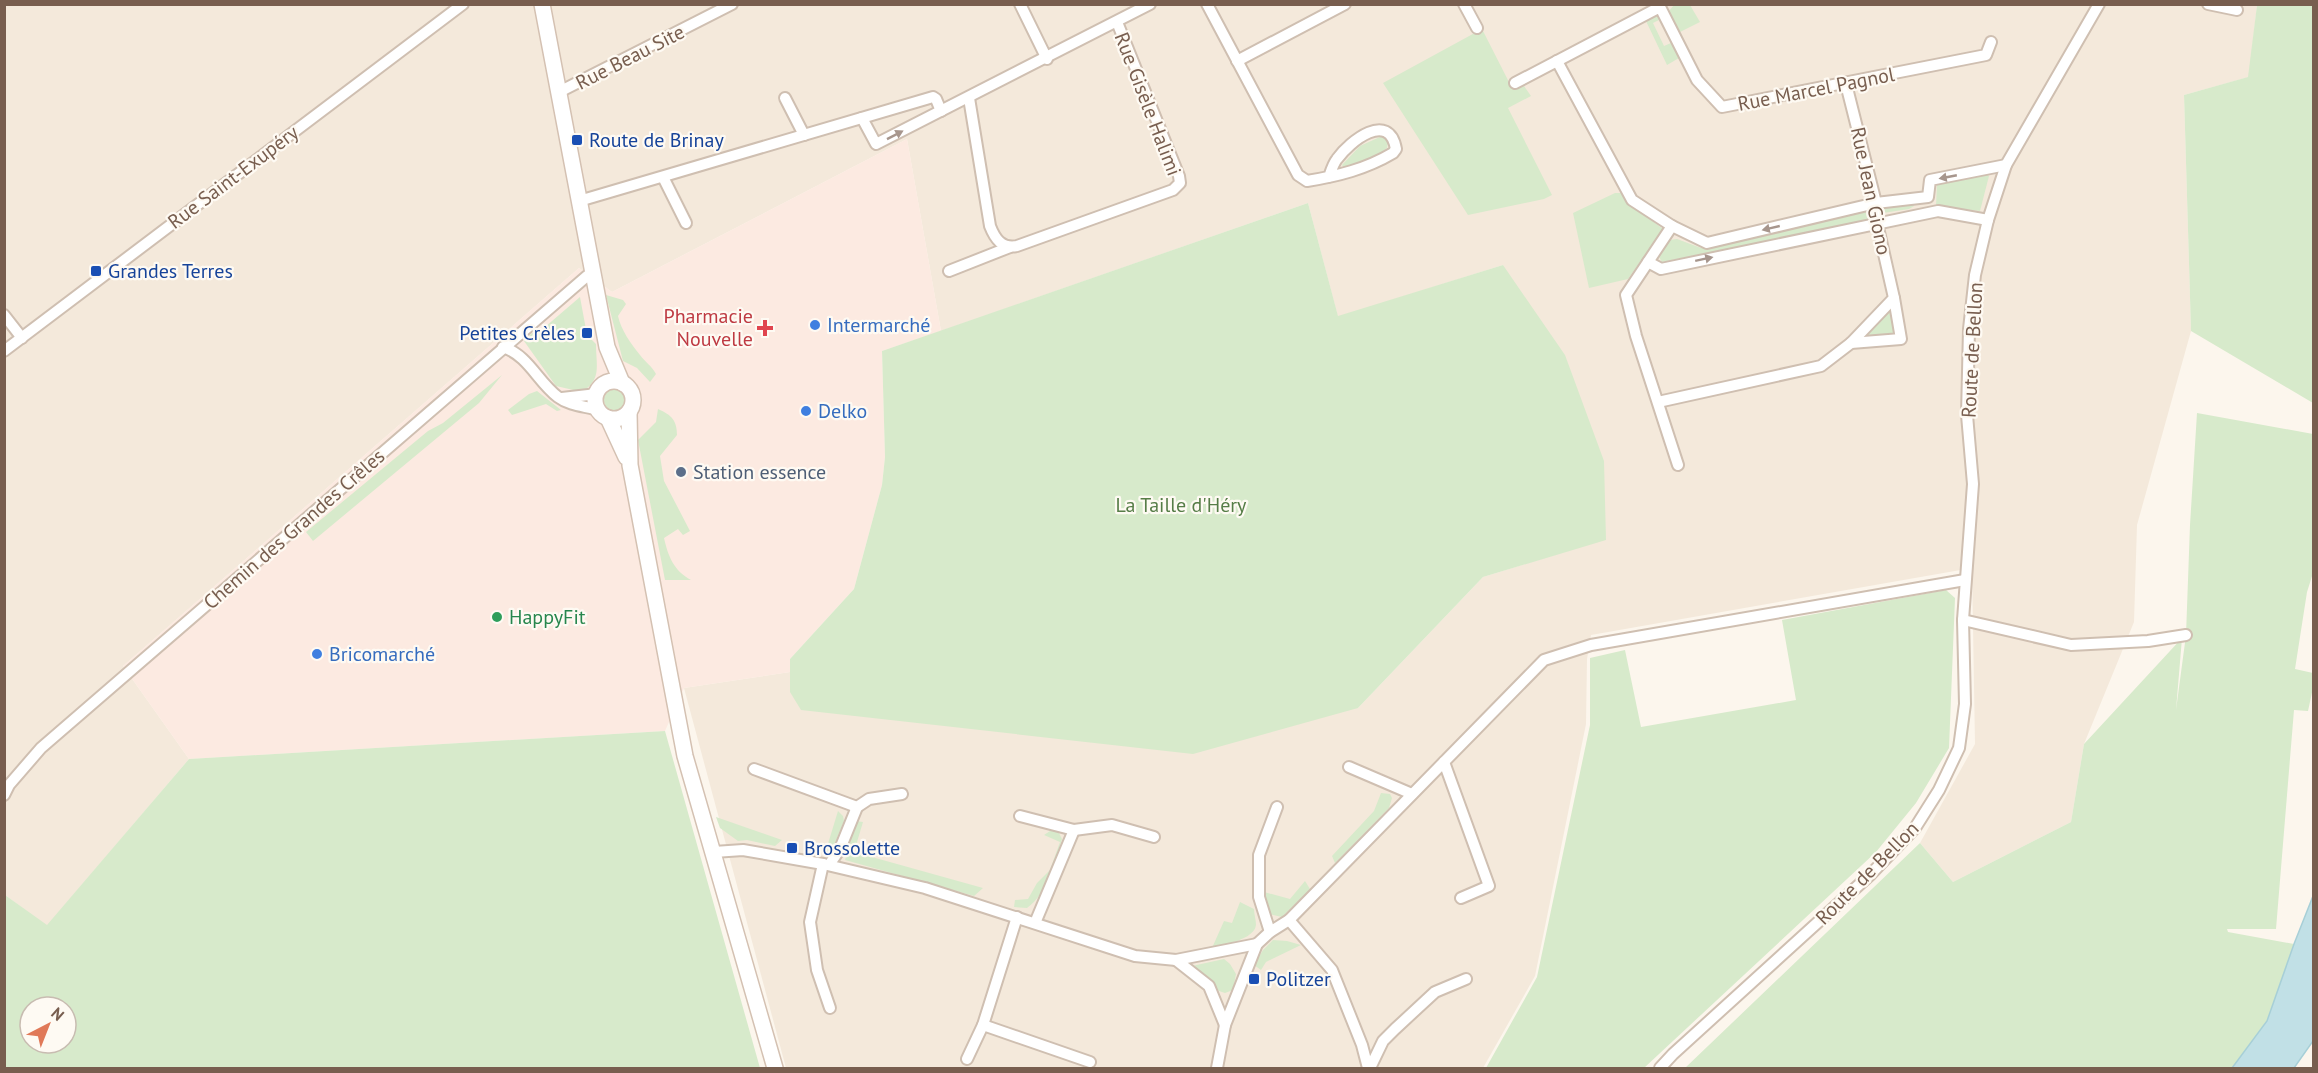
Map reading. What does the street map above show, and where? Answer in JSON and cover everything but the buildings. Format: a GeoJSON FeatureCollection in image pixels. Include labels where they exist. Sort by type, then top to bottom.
{"type":"FeatureCollection","features":[{"type":"Feature","properties":{"kind":"main road"},"geometry":{"type":"LineString","coordinates":[[542,4],[607,347],[622,383],[632,393],[633,403],[629,412],[628,438],[630,465],[685,756],[775,1068]]}},
{"type":"Feature","properties":{"kind":"main road"},"geometry":{"type":"LineString","coordinates":[[607,347],[600,389],[603,414],[630,465]]}},
{"type":"Feature","properties":{"kind":"main road"},"geometry":{"type":"LineString","coordinates":[[600,389],[612,381],[622,383]]}},
{"type":"Feature","properties":{"kind":"main road"},"geometry":{"type":"LineString","coordinates":[[603,414],[620,418],[629,412]]}},
{"type":"Feature","properties":{"kind":"street","name":"Rue Saint-Exupéry"},"geometry":{"type":"LineString","coordinates":[[4,351],[463,4]]}},
{"type":"Feature","properties":{"kind":"street","name":"Rue Beau Site"},"geometry":{"type":"LineString","coordinates":[[559,92],[732,4]]}},
{"type":"Feature","properties":{"kind":"street"},"geometry":{"type":"LineString","coordinates":[[1020,4],[1047,59]]}},
{"type":"Feature","properties":{"kind":"street"},"geometry":{"type":"LineString","coordinates":[[862,118],[876,144],[1047,59],[1150,4]]}},
{"type":"Feature","properties":{"kind":"street"},"geometry":{"type":"LineString","coordinates":[[1207,4],[1288,159],[1298,175],[1306,181],[1329,177],[1359,170],[1379,161],[1393,153],[1396,149],[1395,140],[1387,131],[1380,128],[1374,129],[1351,145],[1337,159],[1329,177]]}},
{"type":"Feature","properties":{"kind":"street"},"geometry":{"type":"LineString","coordinates":[[1237,61],[1345,4]]}},
{"type":"Feature","properties":{"kind":"street"},"geometry":{"type":"LineString","coordinates":[[1464,4],[1477,28]]}},
{"type":"Feature","properties":{"kind":"street","name":"Route de Bellon"},"geometry":{"type":"LineString","coordinates":[[1660,1068],[1871,874],[1915,828],[1939,790],[1959,748],[1965,704],[1963,620],[1973,484],[1967,415],[1969,329],[1976,275],[1988,220],[2006,165],[2099,4]]}},
{"type":"Feature","properties":{"kind":"street"},"geometry":{"type":"LineString","coordinates":[[2208,4],[2237,10]]}},
{"type":"Feature","properties":{"kind":"street","name":"Rue Marcel Pagnol"},"geometry":{"type":"LineString","coordinates":[[1515,83],[1660,7],[1697,80],[1722,107],[1986,55],[1991,42]]}},
{"type":"Feature","properties":{"kind":"street","name":"Rue Gisèle Halimi"},"geometry":{"type":"LineString","coordinates":[[949,271],[1010,247],[1173,190],[1180,183],[1117,22]]}},
{"type":"Feature","properties":{"kind":"street"},"geometry":{"type":"LineString","coordinates":[[1557,61],[1632,200],[1672,226],[1707,243],[1876,203],[1928,197]]}},
{"type":"Feature","properties":{"kind":"street","name":"Rue Jean Giono"},"geometry":{"type":"LineString","coordinates":[[1846,84],[1876,203],[1877,223],[1901,339],[1851,343]]}},
{"type":"Feature","properties":{"kind":"street"},"geometry":{"type":"LineString","coordinates":[[579,201],[933,97],[941,111]]}},
{"type":"Feature","properties":{"kind":"street"},"geometry":{"type":"LineString","coordinates":[[785,98],[804,135]]}},
{"type":"Feature","properties":{"kind":"street"},"geometry":{"type":"LineString","coordinates":[[969,98],[990,226],[993,236],[1000,243],[1010,247]]}},
{"type":"Feature","properties":{"kind":"street"},"geometry":{"type":"LineString","coordinates":[[1930,213],[1928,197],[1930,180],[2006,165]]}},
{"type":"Feature","properties":{"kind":"street"},"geometry":{"type":"LineString","coordinates":[[663,177],[686,223]]}},
{"type":"Feature","properties":{"kind":"street"},"geometry":{"type":"LineString","coordinates":[[1648,262],[1661,268],[1938,211],[1988,220]]}},
{"type":"Feature","properties":{"kind":"street"},"geometry":{"type":"LineString","coordinates":[[1672,226],[1626,295],[1636,336],[1678,465]]}},
{"type":"Feature","properties":{"kind":"street","name":"Chemin des Grandes Crêles"},"geometry":{"type":"LineString","coordinates":[[4,795],[9,785],[41,748],[503,347],[587,276],[593,275]]}},
{"type":"Feature","properties":{"kind":"street"},"geometry":{"type":"LineString","coordinates":[[1658,402],[1821,366],[1851,343],[1894,298]]}},
{"type":"Feature","properties":{"kind":"street"},"geometry":{"type":"LineString","coordinates":[[4,315],[22,338]]}},
{"type":"Feature","properties":{"kind":"street"},"geometry":{"type":"LineString","coordinates":[[503,347],[515,351],[526,360],[537,378],[559,398],[603,414]]}},
{"type":"Feature","properties":{"kind":"street"},"geometry":{"type":"LineString","coordinates":[[559,398],[576,398],[600,389]]}},
{"type":"Feature","properties":{"kind":"street"},"geometry":{"type":"LineString","coordinates":[[1217,1068],[1225,1025],[1257,944],[1289,920],[1544,660],[1591,645],[1965,580]]}},
{"type":"Feature","properties":{"kind":"street"},"geometry":{"type":"LineString","coordinates":[[1963,620],[2071,645],[2148,641],[2186,635]]}},
{"type":"Feature","properties":{"kind":"street"},"geometry":{"type":"LineString","coordinates":[[1444,762],[1489,886],[1461,898]]}},
{"type":"Feature","properties":{"kind":"street"},"geometry":{"type":"LineString","coordinates":[[1349,767],[1413,794]]}},
{"type":"Feature","properties":{"kind":"street"},"geometry":{"type":"LineString","coordinates":[[754,769],[857,807]]}},
{"type":"Feature","properties":{"kind":"street"},"geometry":{"type":"LineString","coordinates":[[830,1008],[817,970],[810,922],[826,864],[840,849],[857,807],[869,799],[902,794]]}},
{"type":"Feature","properties":{"kind":"street"},"geometry":{"type":"LineString","coordinates":[[1270,932],[1259,897],[1259,855],[1277,807]]}},
{"type":"Feature","properties":{"kind":"street"},"geometry":{"type":"LineString","coordinates":[[1020,816],[1074,830],[1112,825],[1154,837]]}},
{"type":"Feature","properties":{"kind":"street"},"geometry":{"type":"LineString","coordinates":[[1035,923],[1074,830]]}},
{"type":"Feature","properties":{"kind":"street"},"geometry":{"type":"LineString","coordinates":[[714,852],[743,850],[826,864],[925,888],[1135,956],[1176,960],[1257,944]]}},
{"type":"Feature","properties":{"kind":"street"},"geometry":{"type":"LineString","coordinates":[[967,1059],[983,1025],[1017,917]]}},
{"type":"Feature","properties":{"kind":"street"},"geometry":{"type":"LineString","coordinates":[[1289,920],[1332,970],[1369,1068]]}},
{"type":"Feature","properties":{"kind":"street"},"geometry":{"type":"LineString","coordinates":[[1176,960],[1209,986],[1225,1025]]}},
{"type":"Feature","properties":{"kind":"street"},"geometry":{"type":"LineString","coordinates":[[1369,1068],[1383,1041],[1435,992],[1466,979]]}},
{"type":"Feature","properties":{"kind":"street"},"geometry":{"type":"LineString","coordinates":[[983,1025],[1090,1062]]}},
{"type":"Feature","properties":{"kind":"street"},"geometry":{"type":"LineString","coordinates":[[1362,1045],[1383,1041]]}},
{"type":"Feature","properties":{"kind":"shaded area"},"geometry":{"type":"Polygon","coordinates":[[[5,5],[2257,5],[2249,77],[2184,95],[2191,331],[2137,525],[2134,622],[2084,744],[2071,822],[1953,882],[1920,843],[1975,744],[1972,568],[1591,635],[1587,659],[1586,724],[1535,976],[1483,1068],[786,1068],[684,688],[790,672],[790,692],[1358,708],[1483,577],[1606,539],[1503,265],[1338,317],[1308,203],[941,331],[907,139],[612,292],[579,268],[123,666],[189,759],[47,926],[5,895],[5,5]]]}},
{"type":"Feature","properties":{"kind":"shaded area"},"geometry":{"type":"Polygon","coordinates":[[[907,139],[941,331],[882,351],[885,457],[882,485],[854,589],[790,659],[790,672],[684,688],[665,731],[189,759],[123,666],[579,268],[612,292],[907,139]]]}},
{"type":"Feature","properties":{"kind":"green space"},"geometry":{"type":"Polygon","coordinates":[[[1674,5],[1690,5],[1700,22],[1680,32],[1669,11],[1674,5]]]}},
{"type":"Feature","properties":{"kind":"green space"},"geometry":{"type":"Polygon","coordinates":[[[2257,5],[2313,5],[2313,403],[2191,331],[2184,95],[2248,77],[2257,5]]]}},
{"type":"Feature","properties":{"kind":"green space"},"geometry":{"type":"Polygon","coordinates":[[[1657,15],[1659,20],[1653,23],[1664,46],[1671,43],[1679,58],[1667,65],[1646,21],[1657,15]]]}},
{"type":"Feature","properties":{"kind":"green space"},"geometry":{"type":"Polygon","coordinates":[[[1482,29],[1513,90],[1524,86],[1531,96],[1508,108],[1552,195],[1544,199],[1468,215],[1383,83],[1482,29]]]}},
{"type":"Feature","properties":{"kind":"green space"},"geometry":{"type":"Polygon","coordinates":[[[1382,136],[1388,142],[1387,148],[1363,165],[1345,169],[1342,165],[1360,146],[1382,136]]]}},
{"type":"Feature","properties":{"kind":"green space"},"geometry":{"type":"Polygon","coordinates":[[[1984,172],[1989,176],[1980,211],[1936,206],[1937,184],[1984,172]]]}},
{"type":"Feature","properties":{"kind":"green space"},"geometry":{"type":"Polygon","coordinates":[[[1615,193],[1622,193],[1628,203],[1663,229],[1628,279],[1589,288],[1573,213],[1615,193]]]}},
{"type":"Feature","properties":{"kind":"green space"},"geometry":{"type":"Polygon","coordinates":[[[1911,202],[1914,206],[1909,209],[1883,213],[1886,206],[1911,202]]]}},
{"type":"Feature","properties":{"kind":"green space","name":"La Taille d'Héry"},"geometry":{"type":"Polygon","coordinates":[[[1308,203],[1338,316],[1503,265],[1565,355],[1604,461],[1606,540],[1483,577],[1358,708],[1193,754],[801,710],[790,692],[790,659],[854,589],[882,485],[885,457],[882,351],[1308,203]]]}},
{"type":"Feature","properties":{"kind":"green space"},"geometry":{"type":"Polygon","coordinates":[[[1866,212],[1868,220],[1662,262],[1659,257],[1670,240],[1677,239],[1701,248],[1866,212]]]}},
{"type":"Feature","properties":{"kind":"green space"},"geometry":{"type":"Polygon","coordinates":[[[606,295],[623,300],[626,304],[618,316],[619,321],[630,342],[656,374],[650,382],[637,368],[623,361],[606,295]]]}},
{"type":"Feature","properties":{"kind":"green space"},"geometry":{"type":"Polygon","coordinates":[[[580,297],[587,335],[596,344],[597,365],[593,382],[582,392],[556,386],[524,341],[532,333],[538,333],[580,297]]]}},
{"type":"Feature","properties":{"kind":"green space"},"geometry":{"type":"Polygon","coordinates":[[[1891,311],[1894,335],[1861,339],[1891,311]]]}},
{"type":"Feature","properties":{"kind":"green space"},"geometry":{"type":"Polygon","coordinates":[[[502,375],[479,403],[313,541],[306,532],[428,431],[443,423],[502,375]]]}},
{"type":"Feature","properties":{"kind":"green space"},"geometry":{"type":"Polygon","coordinates":[[[615,389],[623,392],[626,400],[623,408],[615,411],[607,408],[604,400],[607,392],[615,389]]]}},
{"type":"Feature","properties":{"kind":"green space"},"geometry":{"type":"Polygon","coordinates":[[[537,391],[561,410],[557,411],[546,404],[512,415],[508,410],[529,394],[537,391]]]}},
{"type":"Feature","properties":{"kind":"green space"},"geometry":{"type":"Polygon","coordinates":[[[658,409],[675,422],[677,435],[660,456],[664,481],[690,531],[683,535],[678,529],[664,538],[673,562],[680,572],[691,580],[665,580],[638,440],[656,422],[658,409]]]}},
{"type":"Feature","properties":{"kind":"green space"},"geometry":{"type":"Polygon","coordinates":[[[2197,413],[2313,434],[2313,573],[2307,592],[2295,669],[2313,673],[2313,688],[2308,711],[2294,710],[2276,929],[2227,929],[2228,932],[2294,944],[2267,1021],[2232,1068],[1685,1068],[1920,843],[1953,882],[2071,822],[2084,744],[2182,638],[2176,710],[2186,635],[2197,413]]]}},
{"type":"Feature","properties":{"kind":"green space"},"geometry":{"type":"Polygon","coordinates":[[[1946,590],[1955,598],[1949,748],[1916,803],[1876,852],[1644,1068],[1486,1068],[1537,977],[1590,725],[1590,658],[1625,650],[1641,727],[1796,700],[1782,620],[1946,590]]]}},
{"type":"Feature","properties":{"kind":"green space"},"geometry":{"type":"Polygon","coordinates":[[[665,731],[760,1068],[5,1068],[5,895],[47,925],[189,759],[665,731]]]}},
{"type":"Feature","properties":{"kind":"green space"},"geometry":{"type":"Polygon","coordinates":[[[1381,793],[1390,794],[1392,798],[1389,808],[1335,863],[1332,856],[1374,811],[1381,793]]]}},
{"type":"Feature","properties":{"kind":"green space"},"geometry":{"type":"Polygon","coordinates":[[[838,811],[844,821],[831,852],[824,855],[824,847],[827,847],[838,811]]]}},
{"type":"Feature","properties":{"kind":"green space"},"geometry":{"type":"Polygon","coordinates":[[[716,817],[782,840],[775,846],[747,840],[738,841],[720,828],[716,817]]]}},
{"type":"Feature","properties":{"kind":"green space"},"geometry":{"type":"Polygon","coordinates":[[[856,821],[863,822],[854,852],[983,888],[974,896],[845,860],[856,821]]]}},
{"type":"Feature","properties":{"kind":"green space"},"geometry":{"type":"Polygon","coordinates":[[[1053,829],[1058,831],[1062,839],[1045,886],[1027,908],[1014,907],[1015,900],[1028,899],[1037,883],[1050,870],[1060,842],[1044,835],[1053,829]]]}},
{"type":"Feature","properties":{"kind":"green space"},"geometry":{"type":"Polygon","coordinates":[[[1305,881],[1310,889],[1282,917],[1269,914],[1264,905],[1264,892],[1290,899],[1305,881]]]}},
{"type":"Feature","properties":{"kind":"green space"},"geometry":{"type":"Polygon","coordinates":[[[1240,902],[1254,909],[1256,925],[1254,930],[1244,938],[1212,948],[1224,921],[1232,923],[1240,902]]]}},
{"type":"Feature","properties":{"kind":"green space"},"geometry":{"type":"Polygon","coordinates":[[[1273,940],[1301,945],[1266,962],[1261,970],[1254,965],[1263,950],[1273,940]]]}},
{"type":"Feature","properties":{"kind":"green space"},"geometry":{"type":"Polygon","coordinates":[[[1224,959],[1236,974],[1233,990],[1225,993],[1219,991],[1192,966],[1224,959]]]}},
{"type":"Feature","properties":{"kind":"water"},"geometry":{"type":"Polygon","coordinates":[[[2313,896],[2313,1041],[2294,1068],[2232,1068],[2267,1021],[2313,896]]]}},
{"type":"Feature","properties":{"kind":"place","name":"Route de Brinay"},"geometry":{"type":"Point","coordinates":[577,140]}},
{"type":"Feature","properties":{"kind":"place","name":"Grandes Terres"},"geometry":{"type":"Point","coordinates":[96,271]}},
{"type":"Feature","properties":{"kind":"place","name":"Intermarché"},"geometry":{"type":"Point","coordinates":[815,325]}},
{"type":"Feature","properties":{"kind":"place","name":"Pharmacie Nouvelle"},"geometry":{"type":"Point","coordinates":[765,328]}},
{"type":"Feature","properties":{"kind":"place","name":"Petites Crèles"},"geometry":{"type":"Point","coordinates":[587,333]}},
{"type":"Feature","properties":{"kind":"place","name":"Delko"},"geometry":{"type":"Point","coordinates":[806,411]}},
{"type":"Feature","properties":{"kind":"place","name":"Station essence"},"geometry":{"type":"Point","coordinates":[681,472]}},
{"type":"Feature","properties":{"kind":"place","name":"HappyFit"},"geometry":{"type":"Point","coordinates":[497,617]}},
{"type":"Feature","properties":{"kind":"place","name":"Bricomarché"},"geometry":{"type":"Point","coordinates":[317,654]}},
{"type":"Feature","properties":{"kind":"place","name":"Brossolette"},"geometry":{"type":"Point","coordinates":[792,848]}},
{"type":"Feature","properties":{"kind":"place","name":"Politzer"},"geometry":{"type":"Point","coordinates":[1254,979]}}]}
